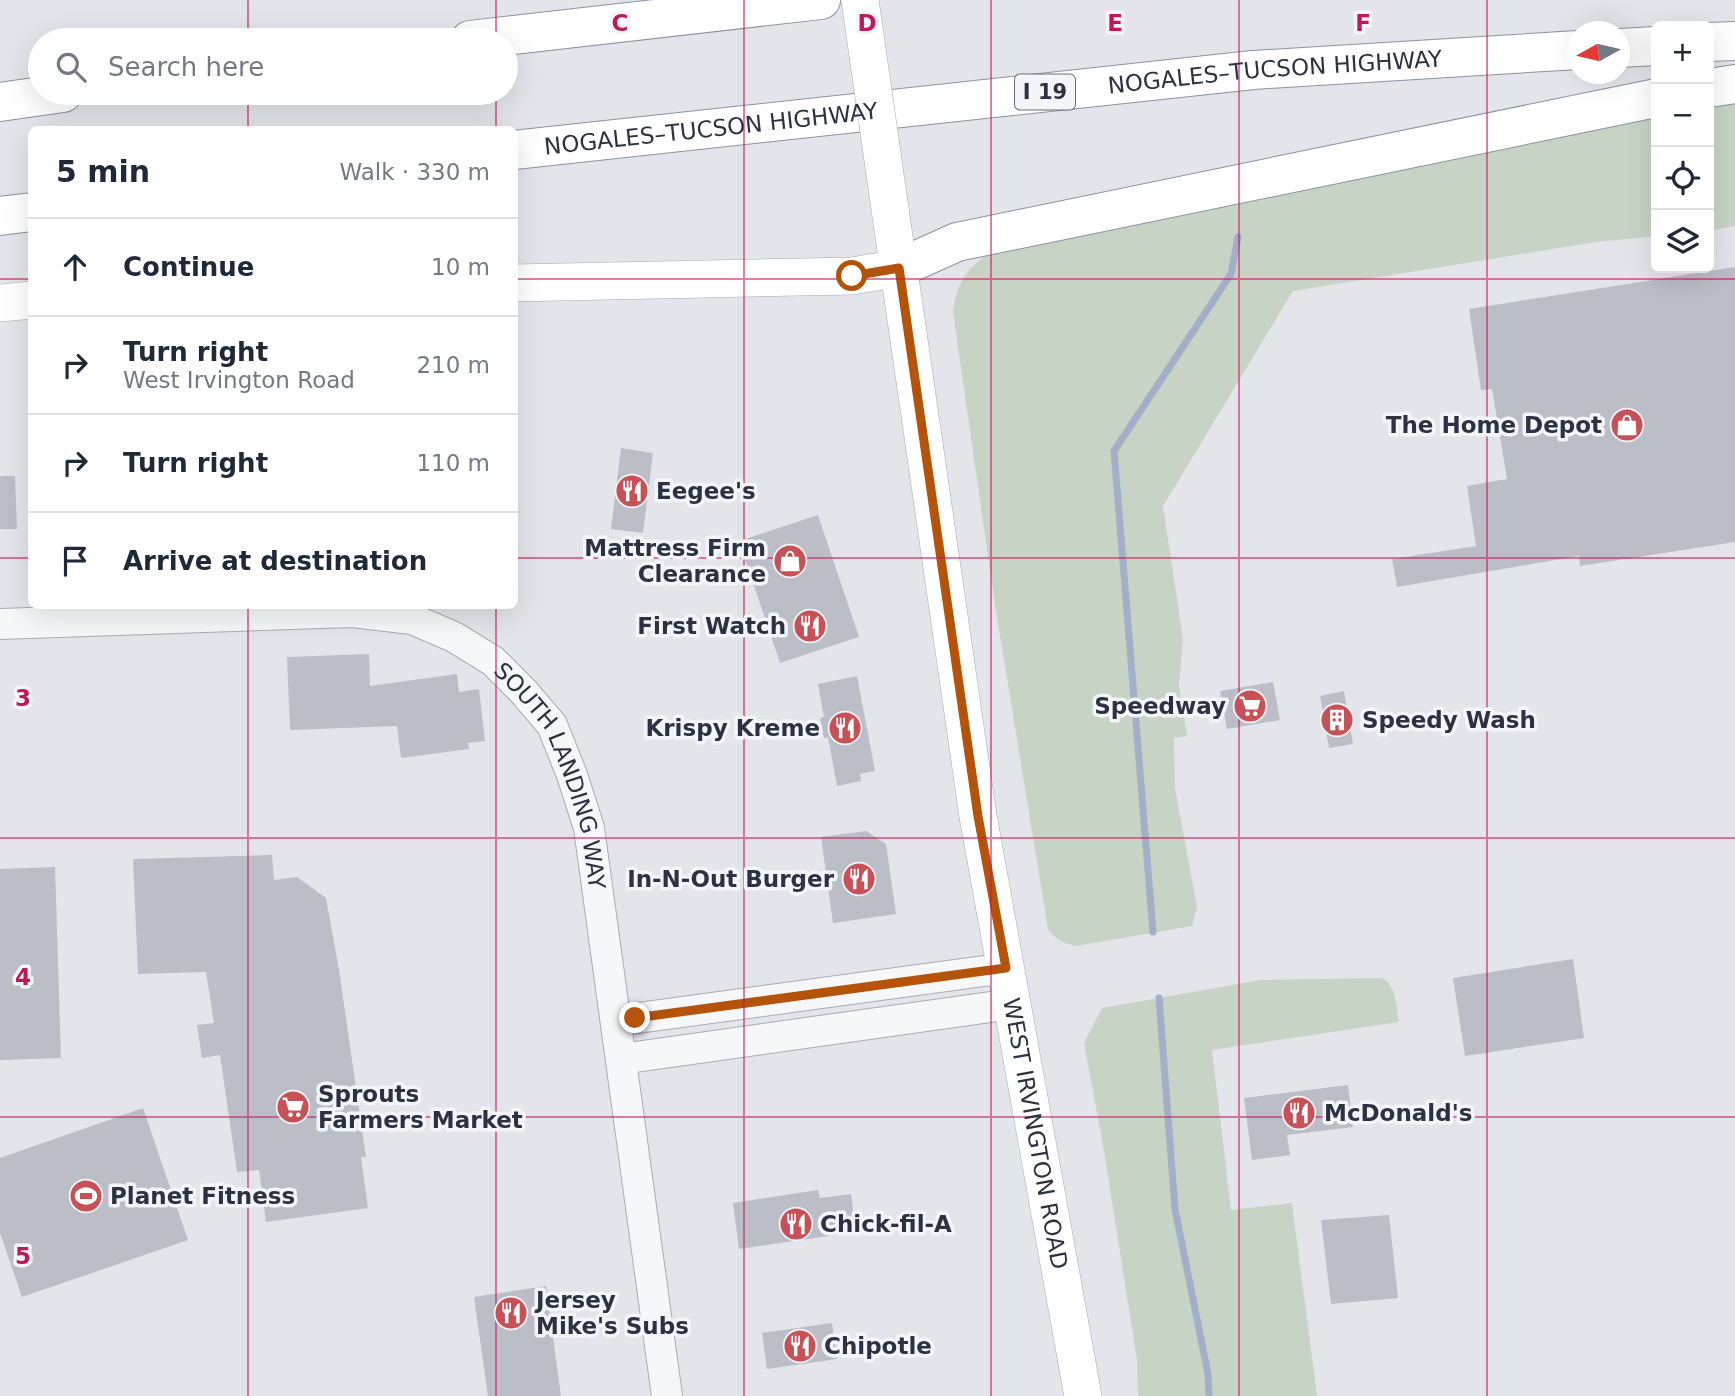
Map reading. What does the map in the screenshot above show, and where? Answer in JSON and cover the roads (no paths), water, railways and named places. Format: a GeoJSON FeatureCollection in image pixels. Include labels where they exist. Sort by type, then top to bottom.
{"type":"FeatureCollection","features":[{"type":"Feature","properties":{"kind":"highway"},"geometry":{"type":"LineString","coordinates":[[518,35],[821,0]]}},
{"type":"Feature","properties":{"kind":"highway"},"geometry":{"type":"LineString","coordinates":[[1714,43],[1735,41]]}},
{"type":"Feature","properties":{"kind":"highway"},"geometry":{"type":"LineString","coordinates":[[1630,47],[1651,46]]}},
{"type":"Feature","properties":{"kind":"highway","name":"NOGALES–TUCSON HIGHWAY"},"geometry":{"type":"LineString","coordinates":[[518,150],[1253,69],[1567,51]]}},
{"type":"Feature","properties":{"kind":"highway"},"geometry":{"type":"LineString","coordinates":[[1714,87],[1735,84]]}},
{"type":"Feature","properties":{"kind":"highway"},"geometry":{"type":"LineString","coordinates":[[0,102],[28,98]]}},
{"type":"Feature","properties":{"kind":"highway"},"geometry":{"type":"LineString","coordinates":[[899,268],[957,242],[1651,99]]}},
{"type":"Feature","properties":{"kind":"highway"},"geometry":{"type":"LineString","coordinates":[[0,216],[28,212]]}},
{"type":"Feature","properties":{"kind":"main road","name":"WEST IRVINGTON ROAD"},"geometry":{"type":"LineString","coordinates":[[860,0],[978,816],[1083,1396]]}},
{"type":"Feature","properties":{"kind":"main road"},"geometry":{"type":"LineString","coordinates":[[518,284],[852,276],[899,268]]}},
{"type":"Feature","properties":{"kind":"main road"},"geometry":{"type":"LineString","coordinates":[[0,303],[28,300]]}},
{"type":"Feature","properties":{"kind":"street","name":"SOUTH LANDING WAY"},"geometry":{"type":"LineString","coordinates":[[0,624],[352,612],[412,619],[454,637],[493,662],[523,691],[552,725],[589,828],[667,1396]]}},
{"type":"Feature","properties":{"kind":"street"},"geometry":{"type":"LineString","coordinates":[[616,1021],[1006,968]]}},
{"type":"Feature","properties":{"kind":"street"},"geometry":{"type":"LineString","coordinates":[[621,1059],[1013,1004]]}},
{"type":"Feature","properties":{"kind":"waterway"},"geometry":{"type":"LineString","coordinates":[[1153,932],[1114,451],[1231,274],[1238,237]]}},
{"type":"Feature","properties":{"kind":"waterway"},"geometry":{"type":"LineString","coordinates":[[1159,998],[1175,1209],[1208,1374],[1209,1396]]}},
{"type":"Feature","properties":{"kind":"place","name":"The Home Depot"},"geometry":{"type":"Point","coordinates":[1627,425]}},
{"type":"Feature","properties":{"kind":"place","name":"Eegee's"},"geometry":{"type":"Point","coordinates":[632,491]}},
{"type":"Feature","properties":{"kind":"place","name":"Mattress Firm Clearance"},"geometry":{"type":"Point","coordinates":[790,561]}},
{"type":"Feature","properties":{"kind":"place","name":"First Watch"},"geometry":{"type":"Point","coordinates":[810,626]}},
{"type":"Feature","properties":{"kind":"place","name":"Speedway"},"geometry":{"type":"Point","coordinates":[1250,706]}},
{"type":"Feature","properties":{"kind":"place","name":"Speedy Wash"},"geometry":{"type":"Point","coordinates":[1337,720]}},
{"type":"Feature","properties":{"kind":"place","name":"Krispy Kreme"},"geometry":{"type":"Point","coordinates":[845,728]}},
{"type":"Feature","properties":{"kind":"place","name":"In-N-Out Burger"},"geometry":{"type":"Point","coordinates":[859,879]}},
{"type":"Feature","properties":{"kind":"place","name":"Sprouts Farmers Market"},"geometry":{"type":"Point","coordinates":[293,1107]}},
{"type":"Feature","properties":{"kind":"place","name":"McDonald's"},"geometry":{"type":"Point","coordinates":[1299,1113]}},
{"type":"Feature","properties":{"kind":"place","name":"Planet Fitness"},"geometry":{"type":"Point","coordinates":[86,1196]}},
{"type":"Feature","properties":{"kind":"place","name":"Chick-fil-A"},"geometry":{"type":"Point","coordinates":[796,1224]}},
{"type":"Feature","properties":{"kind":"place","name":"Jersey Mike's Subs"},"geometry":{"type":"Point","coordinates":[511,1313]}},
{"type":"Feature","properties":{"kind":"place","name":"Chipotle"},"geometry":{"type":"Point","coordinates":[800,1346]}}]}
